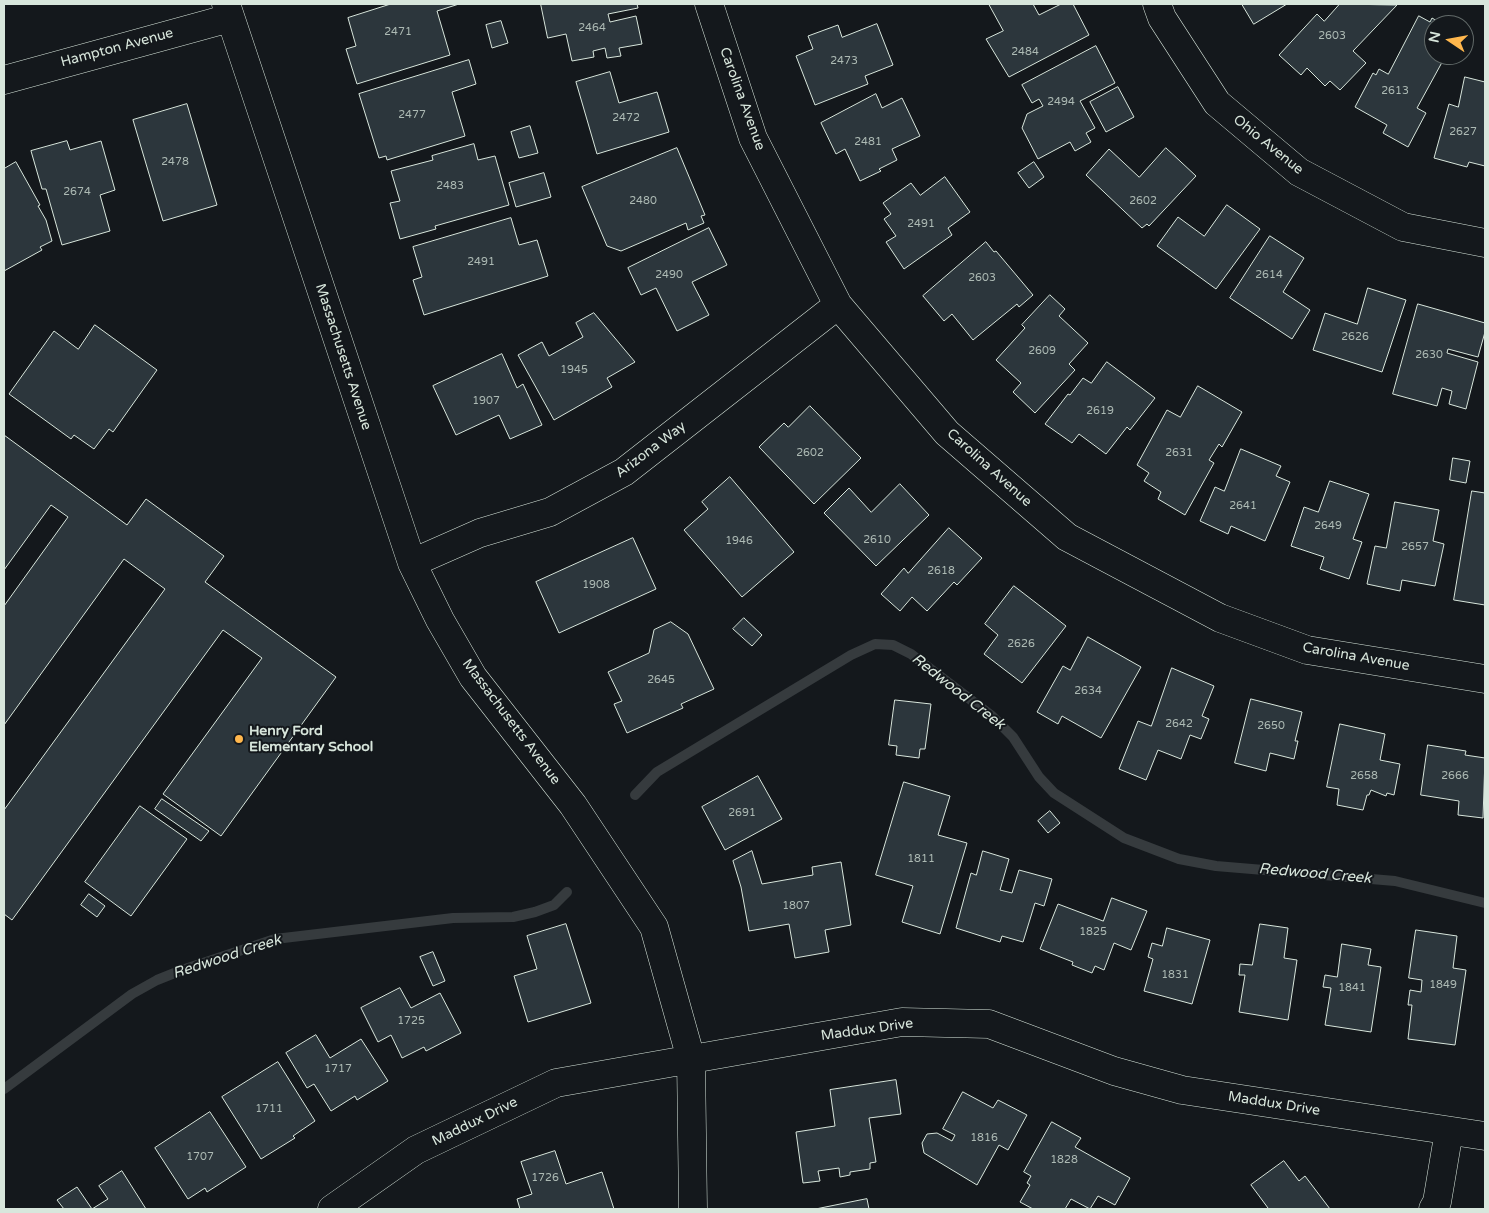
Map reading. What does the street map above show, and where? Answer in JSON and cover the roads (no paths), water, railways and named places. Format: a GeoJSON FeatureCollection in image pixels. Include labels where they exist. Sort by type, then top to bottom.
{"type":"FeatureCollection","features":[{"type":"Feature","properties":{"kind":"street","name":"Carolina Avenue"},"geometry":{"type":"LineString","coordinates":[[709,4],[753,138],[838,305],[947,432],[1067,538],[1220,618],[1307,650],[1485,679]]}},
{"type":"Feature","properties":{"kind":"street","name":"Ohio Avenue"},"geometry":{"type":"LineString","coordinates":[[1157,4],[1162,18],[1218,103],[1298,172],[1403,227],[1485,243]]}},
{"type":"Feature","properties":{"kind":"street","name":"Hampton Avenue"},"geometry":{"type":"LineString","coordinates":[[4,80],[228,11]]}},
{"type":"Feature","properties":{"kind":"street","name":"Massachusetts Avenue"},"geometry":{"type":"LineString","coordinates":[[228,11],[412,563],[440,620],[474,677],[573,805],[654,927],[691,1059],[692,1209]]}},
{"type":"Feature","properties":{"kind":"street","name":"Arizona Way"},"geometry":{"type":"LineString","coordinates":[[412,563],[480,533],[550,512],[624,472],[838,305]]}},
{"type":"Feature","properties":{"kind":"street","name":"Maddux Drive"},"geometry":{"type":"LineString","coordinates":[[332,1209],[416,1150],[556,1083],[902,1022],[989,1024],[1114,1072],[1182,1090],[1485,1136]]}},
{"type":"Feature","properties":{"kind":"street"},"geometry":{"type":"LineString","coordinates":[[1433,1209],[1437,1202],[1449,1131]]}},
{"type":"Feature","properties":{"kind":"waterway","name":"Redwood Creek"},"geometry":{"type":"LineString","coordinates":[[635,795],[657,772],[851,655],[875,644],[893,645],[911,654],[992,716],[1013,737],[1039,777],[1054,793],[1124,838],[1179,859],[1216,866],[1395,881],[1485,903]]}},
{"type":"Feature","properties":{"kind":"waterway","name":"Redwood Creek"},"geometry":{"type":"LineString","coordinates":[[4,1089],[132,994],[157,980],[182,970],[275,939],[453,918],[513,917],[554,905],[567,892]]}},
{"type":"Feature","properties":{"kind":"place","name":"Henry Ford Elementary School"},"geometry":{"type":"Point","coordinates":[239,739]}}]}
